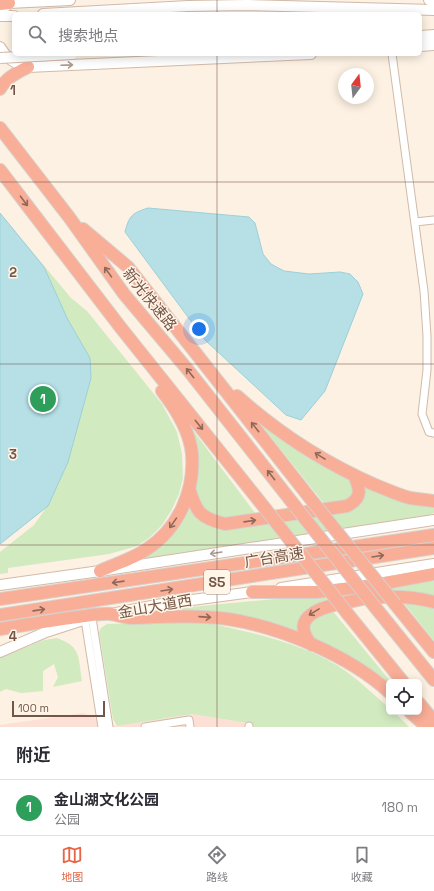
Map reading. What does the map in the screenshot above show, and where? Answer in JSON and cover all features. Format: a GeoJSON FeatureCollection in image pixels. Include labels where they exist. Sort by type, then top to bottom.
{"type":"FeatureCollection","features":[{"type":"Feature","properties":{"kind":"highway"},"geometry":{"type":"LineString","coordinates":[[0,89],[4,82],[14,74],[28,67]]}},
{"type":"Feature","properties":{"kind":"highway","name":"新光快速路"},"geometry":{"type":"LineString","coordinates":[[0,128],[69,217],[124,294],[188,370],[434,680]]}},
{"type":"Feature","properties":{"kind":"highway"},"geometry":{"type":"LineString","coordinates":[[0,170],[126,335],[400,679]]}},
{"type":"Feature","properties":{"kind":"highway"},"geometry":{"type":"LineString","coordinates":[[69,217],[128,267],[313,502],[434,652]]}},
{"type":"Feature","properties":{"kind":"highway"},"geometry":{"type":"LineString","coordinates":[[71,262],[92,302],[167,397],[184,425],[192,454],[192,471],[189,488],[181,513],[166,533],[143,552],[100,571]]}},
{"type":"Feature","properties":{"kind":"highway"},"geometry":{"type":"LineString","coordinates":[[216,377],[240,399],[271,423],[298,442],[354,475],[409,498],[434,501]]}},
{"type":"Feature","properties":{"kind":"highway"},"geometry":{"type":"LineString","coordinates":[[189,488],[194,506],[202,516],[225,524],[347,506],[353,503],[358,496],[360,489],[354,475]]}},
{"type":"Feature","properties":{"kind":"highway","name":"广台高速"},"geometry":{"type":"LineString","coordinates":[[0,598],[434,535]]}},
{"type":"Feature","properties":{"kind":"highway","name":"广台高速"},"geometry":{"type":"LineString","coordinates":[[0,615],[434,548]]}},
{"type":"Feature","properties":{"kind":"highway"},"geometry":{"type":"LineString","coordinates":[[252,592],[316,592],[369,586],[434,574]]}},
{"type":"Feature","properties":{"kind":"highway"},"geometry":{"type":"LineString","coordinates":[[312,645],[307,640],[305,633],[305,619],[310,614],[330,605],[377,597],[419,598],[434,602]]}},
{"type":"Feature","properties":{"kind":"highway"},"geometry":{"type":"LineString","coordinates":[[0,630],[68,618],[111,614],[126,618],[189,616],[229,620],[265,628],[312,645],[343,660],[386,689]]}},
{"type":"Feature","properties":{"kind":"highway"},"geometry":{"type":"LineString","coordinates":[[421,635],[434,646]]}},
{"type":"Feature","properties":{"kind":"highway"},"geometry":{"type":"LineString","coordinates":[[422,706],[434,721]]}},
{"type":"Feature","properties":{"kind":"highway"},"geometry":{"type":"LineString","coordinates":[[413,715],[427,727]]}},
{"type":"Feature","properties":{"kind":"main road"},"geometry":{"type":"LineString","coordinates":[[12,16],[0,16],[5,3],[70,0]]}},
{"type":"Feature","properties":{"kind":"main road"},"geometry":{"type":"LineString","coordinates":[[429,0],[434,0]]}},
{"type":"Feature","properties":{"kind":"main road"},"geometry":{"type":"LineString","coordinates":[[77,12],[180,6],[246,5],[434,10]]}},
{"type":"Feature","properties":{"kind":"main road"},"geometry":{"type":"LineString","coordinates":[[422,36],[434,35]]}},
{"type":"Feature","properties":{"kind":"main road"},"geometry":{"type":"LineString","coordinates":[[422,46],[434,45]]}},
{"type":"Feature","properties":{"kind":"main road"},"geometry":{"type":"LineString","coordinates":[[0,47],[4,55],[13,63],[28,67],[267,56]]}},
{"type":"Feature","properties":{"kind":"main road"},"geometry":{"type":"LineString","coordinates":[[0,58],[36,56]]}},
{"type":"Feature","properties":{"kind":"main road"},"geometry":{"type":"LineString","coordinates":[[0,585],[434,520]]}},
{"type":"Feature","properties":{"kind":"main road","name":"金山大道西"},"geometry":{"type":"LineString","coordinates":[[0,652],[46,632],[111,614],[212,596],[252,592],[434,564]]}},
{"type":"Feature","properties":{"kind":"street"},"geometry":{"type":"LineString","coordinates":[[392,56],[424,291],[427,336],[427,370],[422,414],[429,432],[434,433]]}},
{"type":"Feature","properties":{"kind":"street"},"geometry":{"type":"LineString","coordinates":[[415,222],[434,220]]}},
{"type":"Feature","properties":{"kind":"street"},"geometry":{"type":"LineString","coordinates":[[89,619],[102,727]]}},
{"type":"Feature","properties":{"kind":"street"},"geometry":{"type":"LineString","coordinates":[[89,619],[109,727]]}},
{"type":"Feature","properties":{"kind":"street"},"geometry":{"type":"LineString","coordinates":[[145,727],[189,720],[190,727]]}},
{"type":"Feature","properties":{"kind":"shaded area"},"geometry":{"type":"Polygon","coordinates":[[[83,713],[117,726],[192,714],[247,723],[254,727],[0,727],[0,725],[83,713]]]}},
{"type":"Feature","properties":{"kind":"green space"},"geometry":{"type":"Polygon","coordinates":[[[0,213],[71,298],[87,311],[162,404],[177,432],[182,454],[183,478],[179,494],[162,525],[150,537],[137,546],[109,554],[8,568],[8,573],[0,574],[0,552],[34,525],[46,508],[0,544],[0,213]]]}},
{"type":"Feature","properties":{"kind":"green space"},"geometry":{"type":"Polygon","coordinates":[[[253,415],[349,477],[356,491],[348,502],[326,506],[253,415]]]}},
{"type":"Feature","properties":{"kind":"green space"},"geometry":{"type":"Polygon","coordinates":[[[192,429],[258,517],[218,520],[197,504],[189,431],[192,429]]]}},
{"type":"Feature","properties":{"kind":"green space"},"geometry":{"type":"Polygon","coordinates":[[[363,485],[434,506],[434,513],[423,517],[137,560],[189,502],[205,522],[353,508],[363,485]]]}},
{"type":"Feature","properties":{"kind":"green space"},"geometry":{"type":"Polygon","coordinates":[[[434,579],[434,597],[317,604],[307,610],[301,617],[299,625],[300,637],[181,613],[180,608],[275,599],[319,598],[394,588],[434,579]]]}},
{"type":"Feature","properties":{"kind":"green space"},"geometry":{"type":"Polygon","coordinates":[[[409,601],[434,605],[434,641],[404,603],[409,601]]]}},
{"type":"Feature","properties":{"kind":"green space"},"geometry":{"type":"Polygon","coordinates":[[[331,609],[389,679],[386,679],[386,686],[311,638],[309,623],[314,616],[331,609]]]}},
{"type":"Feature","properties":{"kind":"green space"},"geometry":{"type":"Polygon","coordinates":[[[200,621],[257,634],[296,646],[314,653],[347,672],[386,705],[386,715],[397,715],[409,727],[254,727],[247,723],[192,714],[117,726],[113,719],[99,632],[101,628],[107,624],[200,621]]]}},
{"type":"Feature","properties":{"kind":"green space"},"geometry":{"type":"Polygon","coordinates":[[[57,638],[65,641],[75,649],[79,660],[82,681],[53,687],[58,677],[54,664],[43,671],[43,691],[21,693],[6,689],[0,692],[0,658],[44,640],[57,638]]]}},
{"type":"Feature","properties":{"kind":"water"},"geometry":{"type":"Polygon","coordinates":[[[148,208],[249,217],[255,223],[263,254],[271,264],[284,271],[309,274],[340,272],[350,274],[358,282],[363,294],[325,391],[301,420],[286,415],[205,340],[125,232],[128,222],[132,216],[148,208]]]}},
{"type":"Feature","properties":{"kind":"water"},"geometry":{"type":"Polygon","coordinates":[[[0,213],[44,267],[68,320],[90,358],[91,378],[68,462],[48,506],[0,544],[0,213]]]}},
{"type":"Feature","properties":{"kind":"place","name":"金山湖文化公园"},"geometry":{"type":"Point","coordinates":[43,399]}}]}
